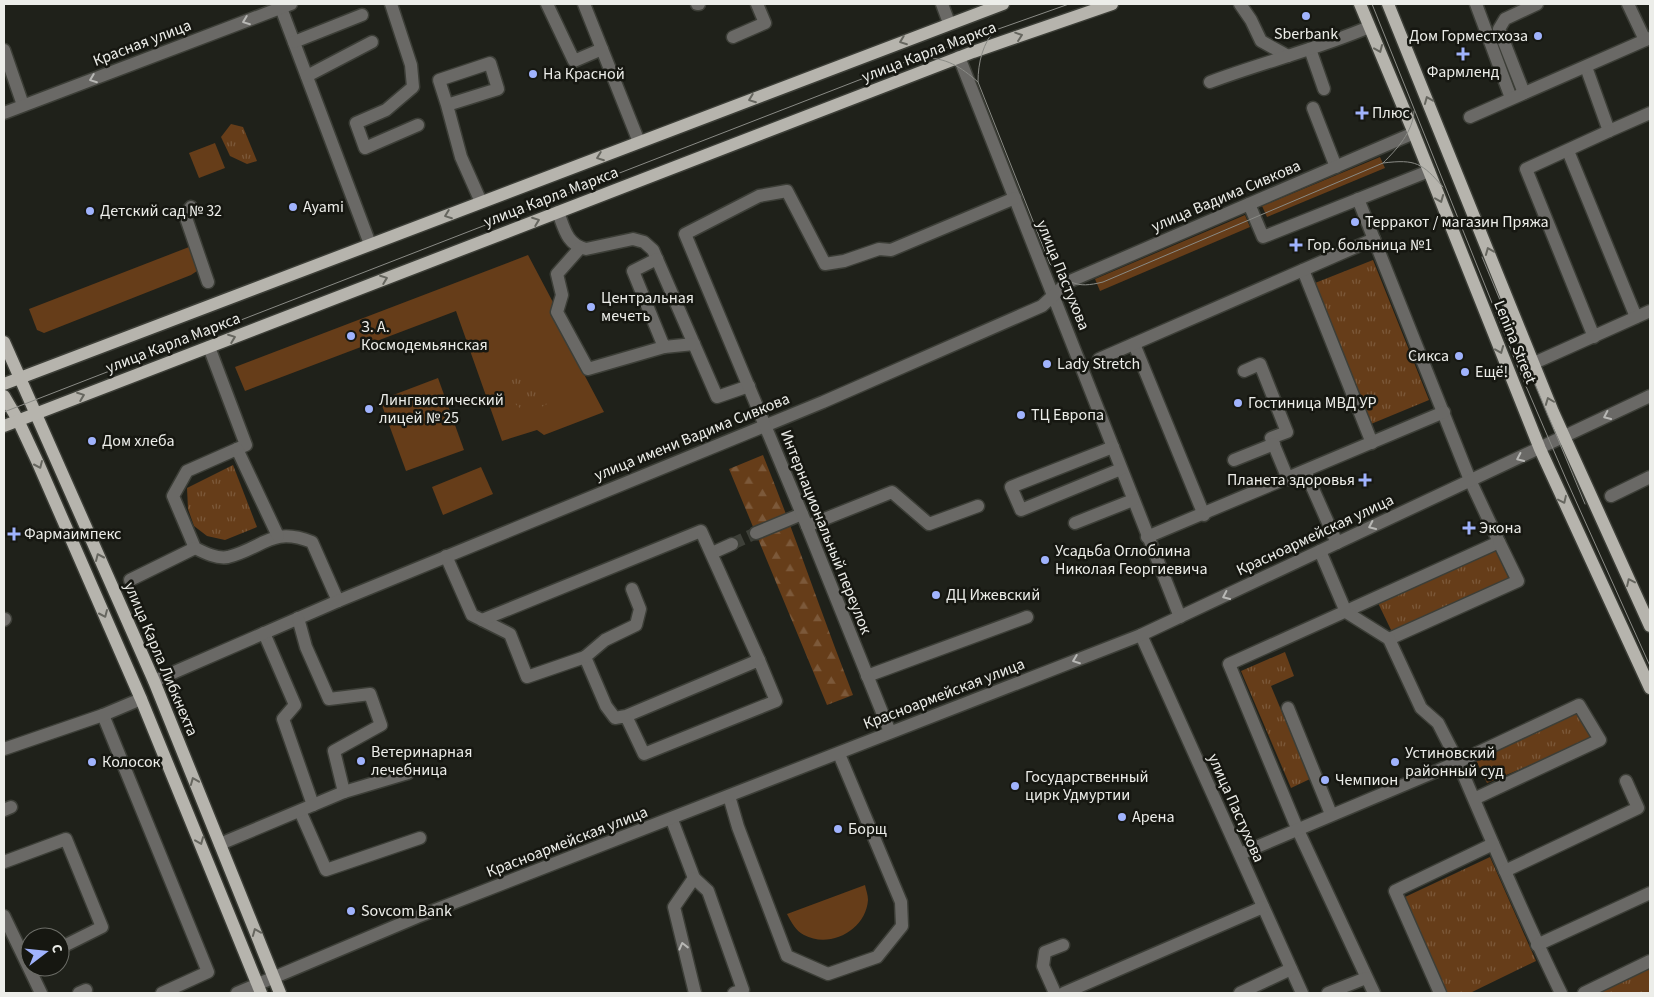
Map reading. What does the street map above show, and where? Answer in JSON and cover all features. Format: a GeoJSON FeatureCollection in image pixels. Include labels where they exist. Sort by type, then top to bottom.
{"type":"FeatureCollection","features":[{"type":"Feature","properties":{"kind":"main road","name":"улица Карла Маркса"},"geometry":{"type":"LineString","coordinates":[[4,384],[1003,4]]}},
{"type":"Feature","properties":{"kind":"main road","name":"улица Карла Маркса"},"geometry":{"type":"LineString","coordinates":[[4,426],[959,57],[1112,4]]}},
{"type":"Feature","properties":{"kind":"main road","name":"Lenina Street"},"geometry":{"type":"LineString","coordinates":[[1360,4],[1429,170],[1540,449],[1650,688]]}},
{"type":"Feature","properties":{"kind":"main road","name":"Lenina Street"},"geometry":{"type":"LineString","coordinates":[[1388,4],[1564,437],[1650,626]]}},
{"type":"Feature","properties":{"kind":"main road","name":"улица Карла Либкнехта"},"geometry":{"type":"LineString","coordinates":[[4,342],[154,682],[280,993]]}},
{"type":"Feature","properties":{"kind":"main road"},"geometry":{"type":"LineString","coordinates":[[4,396],[18,420],[141,699],[259,988]]}},
{"type":"Feature","properties":{"kind":"street"},"geometry":{"type":"LineString","coordinates":[[391,4],[411,65],[414,87],[386,110],[356,123],[366,148],[418,126]]}},
{"type":"Feature","properties":{"kind":"street"},"geometry":{"type":"LineString","coordinates":[[547,4],[574,61],[602,49]]}},
{"type":"Feature","properties":{"kind":"street"},"geometry":{"type":"LineString","coordinates":[[584,4],[639,142]]}},
{"type":"Feature","properties":{"kind":"street"},"geometry":{"type":"LineString","coordinates":[[733,38],[765,24],[757,4]]}},
{"type":"Feature","properties":{"kind":"street"},"geometry":{"type":"LineString","coordinates":[[942,4],[949,23]]}},
{"type":"Feature","properties":{"kind":"street"},"geometry":{"type":"LineString","coordinates":[[1240,4],[1251,20],[1261,41],[1288,56]]}},
{"type":"Feature","properties":{"kind":"street"},"geometry":{"type":"LineString","coordinates":[[1476,4],[1511,98]]}},
{"type":"Feature","properties":{"kind":"street"},"geometry":{"type":"LineString","coordinates":[[1524,93],[1499,29],[1505,18],[1537,4]]}},
{"type":"Feature","properties":{"kind":"street"},"geometry":{"type":"LineString","coordinates":[[1470,117],[1648,39],[1628,4]]}},
{"type":"Feature","properties":{"kind":"street"},"geometry":{"type":"LineString","coordinates":[[286,6],[294,42],[370,244]]}},
{"type":"Feature","properties":{"kind":"street","name":"Красная улица"},"geometry":{"type":"LineString","coordinates":[[4,113],[286,6]]}},
{"type":"Feature","properties":{"kind":"street"},"geometry":{"type":"LineString","coordinates":[[294,42],[362,15]]}},
{"type":"Feature","properties":{"kind":"street"},"geometry":{"type":"LineString","coordinates":[[1210,82],[1310,50],[1369,27]]}},
{"type":"Feature","properties":{"kind":"street"},"geometry":{"type":"LineString","coordinates":[[307,76],[372,42]]}},
{"type":"Feature","properties":{"kind":"street"},"geometry":{"type":"LineString","coordinates":[[4,50],[20,107]]}},
{"type":"Feature","properties":{"kind":"street"},"geometry":{"type":"LineString","coordinates":[[1310,50],[1324,88]]}},
{"type":"Feature","properties":{"kind":"street","name":"улица Пастухова"},"geometry":{"type":"LineString","coordinates":[[959,57],[1180,618]]}},
{"type":"Feature","properties":{"kind":"street"},"geometry":{"type":"LineString","coordinates":[[447,105],[498,89],[490,63],[439,80],[461,157],[481,202]]}},
{"type":"Feature","properties":{"kind":"street"},"geometry":{"type":"LineString","coordinates":[[1586,67],[1609,131]]}},
{"type":"Feature","properties":{"kind":"street"},"geometry":{"type":"LineString","coordinates":[[1313,108],[1336,167]]}},
{"type":"Feature","properties":{"kind":"street"},"geometry":{"type":"LineString","coordinates":[[1594,337],[1526,169],[1650,113]]}},
{"type":"Feature","properties":{"kind":"street","name":"улица Вадима Сивкова"},"geometry":{"type":"LineString","coordinates":[[1054,295],[1068,282],[1414,134]]}},
{"type":"Feature","properties":{"kind":"street"},"geometry":{"type":"LineString","coordinates":[[1568,151],[1636,317]]}},
{"type":"Feature","properties":{"kind":"street"},"geometry":{"type":"LineString","coordinates":[[1249,204],[1263,237],[1429,170]]}},
{"type":"Feature","properties":{"kind":"street","name":"Интернациональный переулок"},"geometry":{"type":"LineString","coordinates":[[890,732],[807,526],[685,234],[759,196],[787,191],[825,264],[844,261],[878,249],[891,250],[1015,198]]}},
{"type":"Feature","properties":{"kind":"street"},"geometry":{"type":"LineString","coordinates":[[1358,199],[1470,480],[1518,580],[1389,639]]}},
{"type":"Feature","properties":{"kind":"street"},"geometry":{"type":"LineString","coordinates":[[191,207],[185,215],[208,282]]}},
{"type":"Feature","properties":{"kind":"street"},"geometry":{"type":"LineString","coordinates":[[558,212],[567,238],[580,248],[586,249],[633,239],[644,242],[653,250],[717,396],[748,386]]}},
{"type":"Feature","properties":{"kind":"street"},"geometry":{"type":"LineString","coordinates":[[1099,359],[1374,238]]}},
{"type":"Feature","properties":{"kind":"street"},"geometry":{"type":"LineString","coordinates":[[580,248],[557,274],[562,295],[557,312],[588,369],[664,347],[694,344]]}},
{"type":"Feature","properties":{"kind":"street"},"geometry":{"type":"LineString","coordinates":[[657,259],[634,271],[664,347]]}},
{"type":"Feature","properties":{"kind":"street"},"geometry":{"type":"LineString","coordinates":[[1303,270],[1372,443]]}},
{"type":"Feature","properties":{"kind":"street","name":"улица имени Вадима Сивкова"},"geometry":{"type":"LineString","coordinates":[[338,601],[765,424],[823,402],[1042,306],[1054,295]]}},
{"type":"Feature","properties":{"kind":"street"},"geometry":{"type":"LineString","coordinates":[[1534,363],[1650,311]]}},
{"type":"Feature","properties":{"kind":"street"},"geometry":{"type":"LineString","coordinates":[[1134,344],[1204,515]]}},
{"type":"Feature","properties":{"kind":"street"},"geometry":{"type":"LineString","coordinates":[[154,682],[338,601],[312,542],[296,536],[278,536],[227,557],[211,556],[195,548],[174,496],[187,472],[246,445],[209,346]]}},
{"type":"Feature","properties":{"kind":"street"},"geometry":{"type":"LineString","coordinates":[[1244,371],[1260,364],[1287,432],[1271,438],[1288,479]]}},
{"type":"Feature","properties":{"kind":"street","name":"Красноармейская улица"},"geometry":{"type":"LineString","coordinates":[[237,993],[259,988],[274,977],[417,917],[672,820],[890,732],[1141,635],[1650,396]]}},
{"type":"Feature","properties":{"kind":"street"},"geometry":{"type":"LineString","coordinates":[[1147,537],[1204,515],[1444,412]]}},
{"type":"Feature","properties":{"kind":"street"},"geometry":{"type":"LineString","coordinates":[[1234,460],[1274,444]]}},
{"type":"Feature","properties":{"kind":"street"},"geometry":{"type":"LineString","coordinates":[[1113,447],[1011,487],[1021,510],[1121,469]]}},
{"type":"Feature","properties":{"kind":"street"},"geometry":{"type":"LineString","coordinates":[[237,449],[278,536]]}},
{"type":"Feature","properties":{"kind":"street"},"geometry":{"type":"LineString","coordinates":[[1305,471],[1337,543]]}},
{"type":"Feature","properties":{"kind":"street"},"geometry":{"type":"LineString","coordinates":[[1611,496],[1650,477]]}},
{"type":"Feature","properties":{"kind":"street"},"geometry":{"type":"LineString","coordinates":[[807,526],[892,492],[929,524],[978,506]]}},
{"type":"Feature","properties":{"kind":"street"},"geometry":{"type":"LineString","coordinates":[[1075,523],[1133,500]]}},
{"type":"Feature","properties":{"kind":"street"},"geometry":{"type":"LineString","coordinates":[[756,533],[802,514]]}},
{"type":"Feature","properties":{"kind":"street"},"geometry":{"type":"LineString","coordinates":[[482,620],[701,531],[776,701],[644,754],[626,716]]}},
{"type":"Feature","properties":{"kind":"street"},"geometry":{"type":"LineString","coordinates":[[1374,993],[1296,828],[1229,664],[1499,542]]}},
{"type":"Feature","properties":{"kind":"street"},"geometry":{"type":"LineString","coordinates":[[712,553],[732,544]]}},
{"type":"Feature","properties":{"kind":"street"},"geometry":{"type":"LineString","coordinates":[[130,580],[195,548]]}},
{"type":"Feature","properties":{"kind":"street"},"geometry":{"type":"LineString","coordinates":[[1320,551],[1346,612],[1389,639],[1421,708],[1438,723],[1458,762],[1560,993]]}},
{"type":"Feature","properties":{"kind":"street"},"geometry":{"type":"LineString","coordinates":[[446,556],[472,615],[510,634],[527,677],[585,657],[606,640],[636,625],[640,609],[632,589]]}},
{"type":"Feature","properties":{"kind":"street"},"geometry":{"type":"LineString","coordinates":[[867,676],[1027,617]]}},
{"type":"Feature","properties":{"kind":"street"},"geometry":{"type":"LineString","coordinates":[[298,618],[306,647],[329,699],[370,694],[381,725],[334,752],[344,792]]}},
{"type":"Feature","properties":{"kind":"street"},"geometry":{"type":"LineString","coordinates":[[264,633],[295,705],[283,718],[313,805]]}},
{"type":"Feature","properties":{"kind":"street","name":"улица Пастухова"},"geometry":{"type":"LineString","coordinates":[[1141,635],[1302,993]]}},
{"type":"Feature","properties":{"kind":"street"},"geometry":{"type":"LineString","coordinates":[[585,657],[606,706],[615,718],[626,716],[759,660]]}},
{"type":"Feature","properties":{"kind":"street"},"geometry":{"type":"LineString","coordinates":[[4,749],[103,715],[141,699]]}},
{"type":"Feature","properties":{"kind":"street"},"geometry":{"type":"LineString","coordinates":[[1240,854],[1296,828],[1458,762],[1579,705],[1600,740],[1474,799]]}},
{"type":"Feature","properties":{"kind":"street"},"geometry":{"type":"LineString","coordinates":[[1288,708],[1330,814]]}},
{"type":"Feature","properties":{"kind":"street"},"geometry":{"type":"LineString","coordinates":[[103,715],[208,972],[161,993]]}},
{"type":"Feature","properties":{"kind":"street"},"geometry":{"type":"LineString","coordinates":[[729,796],[740,832],[788,956],[828,974],[877,957],[902,926],[901,902],[839,754]]}},
{"type":"Feature","properties":{"kind":"street"},"geometry":{"type":"LineString","coordinates":[[220,844],[344,792],[408,773]]}},
{"type":"Feature","properties":{"kind":"street"},"geometry":{"type":"LineString","coordinates":[[1505,871],[1638,808],[1626,781]]}},
{"type":"Feature","properties":{"kind":"street"},"geometry":{"type":"LineString","coordinates":[[300,811],[326,870],[420,838]]}},
{"type":"Feature","properties":{"kind":"street"},"geometry":{"type":"LineString","coordinates":[[672,820],[694,878],[708,891],[743,990],[734,993]]}},
{"type":"Feature","properties":{"kind":"street"},"geometry":{"type":"LineString","coordinates":[[4,862],[66,839],[102,927],[70,943]]}},
{"type":"Feature","properties":{"kind":"street"},"geometry":{"type":"LineString","coordinates":[[1440,993],[1395,891],[1493,844]]}},
{"type":"Feature","properties":{"kind":"street"},"geometry":{"type":"LineString","coordinates":[[694,878],[674,908],[695,993]]}},
{"type":"Feature","properties":{"kind":"street"},"geometry":{"type":"LineString","coordinates":[[1538,945],[1650,893]]}},
{"type":"Feature","properties":{"kind":"street"},"geometry":{"type":"LineString","coordinates":[[1064,993],[1263,906]]}},
{"type":"Feature","properties":{"kind":"street"},"geometry":{"type":"LineString","coordinates":[[4,916],[20,947]]}},
{"type":"Feature","properties":{"kind":"street"},"geometry":{"type":"LineString","coordinates":[[1055,993],[1044,966],[1045,952],[1063,945]]}},
{"type":"Feature","properties":{"kind":"street"},"geometry":{"type":"LineString","coordinates":[[1584,993],[1650,961]]}},
{"type":"Feature","properties":{"kind":"street"},"geometry":{"type":"LineString","coordinates":[[1240,993],[1291,969]]}},
{"type":"Feature","properties":{"kind":"street"},"geometry":{"type":"LineString","coordinates":[[34,977],[41,993]]}},
{"type":"Feature","properties":{"kind":"street"},"geometry":{"type":"LineString","coordinates":[[1328,993],[1366,978]]}},
{"type":"Feature","properties":{"kind":"green space"},"geometry":{"type":"Polygon","coordinates":[[[231,124],[243,127],[257,161],[247,164],[230,156],[221,137],[231,124]]]}},
{"type":"Feature","properties":{"kind":"green space"},"geometry":{"type":"Polygon","coordinates":[[[215,143],[225,168],[199,178],[189,153],[215,143]]]}},
{"type":"Feature","properties":{"kind":"green space"},"geometry":{"type":"Polygon","coordinates":[[[1380,157],[1385,168],[1267,217],[1262,206],[1380,157]]]}},
{"type":"Feature","properties":{"kind":"green space"},"geometry":{"type":"Polygon","coordinates":[[[1245,215],[1250,227],[1100,291],[1095,279],[1245,215]]]}},
{"type":"Feature","properties":{"kind":"green space"},"geometry":{"type":"Polygon","coordinates":[[[189,247],[197,271],[191,275],[44,333],[37,330],[29,309],[189,247]]]}},
{"type":"Feature","properties":{"kind":"green space"},"geometry":{"type":"Polygon","coordinates":[[[528,255],[555,306],[551,312],[604,412],[544,435],[537,430],[502,441],[456,311],[245,391],[235,367],[528,255]]]}},
{"type":"Feature","properties":{"kind":"green space"},"geometry":{"type":"Polygon","coordinates":[[[1373,260],[1429,400],[1371,424],[1315,283],[1373,260]]]}},
{"type":"Feature","properties":{"kind":"green space"},"geometry":{"type":"Polygon","coordinates":[[[516,362],[522,364],[533,386],[546,384],[554,394],[551,402],[530,413],[516,405],[511,398],[506,384],[510,369],[516,362]]]}},
{"type":"Feature","properties":{"kind":"green space"},"geometry":{"type":"Polygon","coordinates":[[[438,378],[464,450],[406,471],[380,400],[438,378]]]}},
{"type":"Feature","properties":{"kind":"green space"},"geometry":{"type":"Polygon","coordinates":[[[763,455],[853,695],[827,705],[729,469],[763,455]]]}},
{"type":"Feature","properties":{"kind":"green space"},"geometry":{"type":"Polygon","coordinates":[[[233,465],[257,527],[225,540],[207,536],[194,526],[188,509],[187,488],[233,465]]]}},
{"type":"Feature","properties":{"kind":"green space"},"geometry":{"type":"Polygon","coordinates":[[[481,467],[493,494],[443,515],[432,487],[481,467]]]}},
{"type":"Feature","properties":{"kind":"green space"},"geometry":{"type":"Polygon","coordinates":[[[1495,549],[1509,579],[1392,632],[1378,603],[1495,549]]]}},
{"type":"Feature","properties":{"kind":"green space"},"geometry":{"type":"Polygon","coordinates":[[[1285,652],[1294,676],[1271,686],[1310,779],[1291,788],[1241,671],[1285,652]]]}},
{"type":"Feature","properties":{"kind":"green space"},"geometry":{"type":"Polygon","coordinates":[[[1579,713],[1593,739],[1487,783],[1474,756],[1579,713]]]}},
{"type":"Feature","properties":{"kind":"green space"},"geometry":{"type":"Polygon","coordinates":[[[1490,857],[1536,961],[1470,993],[1446,993],[1405,897],[1490,857]]]}},
{"type":"Feature","properties":{"kind":"green space"},"geometry":{"type":"Polygon","coordinates":[[[865,885],[868,900],[866,911],[861,920],[854,928],[835,938],[825,940],[814,939],[804,935],[796,929],[787,914],[865,885]]]}},
{"type":"Feature","properties":{"kind":"green space"},"geometry":{"type":"Polygon","coordinates":[[[1650,966],[1650,993],[1595,993],[1650,966]]]}},
{"type":"Feature","properties":{"kind":"tunnel"},"geometry":{"type":"LineString","coordinates":[[732,544],[756,533]]}},
{"type":"Feature","properties":{"kind":"tram line"},"geometry":{"type":"LineString","coordinates":[[4,412],[908,61],[1069,4]]}},
{"type":"Feature","properties":{"kind":"tram line"},"geometry":{"type":"LineString","coordinates":[[1372,4],[1519,370],[1650,666]]}},
{"type":"Feature","properties":{"kind":"tram line"},"geometry":{"type":"LineString","coordinates":[[996,28],[982,53],[978,82],[1050,264],[1062,276],[1073,283],[1086,285],[1103,282],[1383,163],[1403,162],[1417,164],[1443,187]]}},
{"type":"Feature","properties":{"kind":"tram line"},"geometry":{"type":"LineString","coordinates":[[922,58],[946,61],[978,82]]}},
{"type":"Feature","properties":{"kind":"tram line"},"geometry":{"type":"LineString","coordinates":[[1383,163],[1399,146],[1407,133],[1411,126],[1414,111]]}},
{"type":"Feature","properties":{"kind":"tram line"},"geometry":{"type":"LineString","coordinates":[[1482,257],[1585,504]]}},
{"type":"Feature","properties":{"kind":"place","name":"Sberbank"},"geometry":{"type":"Point","coordinates":[1306,16]}},
{"type":"Feature","properties":{"kind":"place","name":"Дом Горместхоза"},"geometry":{"type":"Point","coordinates":[1538,36]}},
{"type":"Feature","properties":{"kind":"place","name":"Фармленд"},"geometry":{"type":"Point","coordinates":[1463,54]}},
{"type":"Feature","properties":{"kind":"place","name":"На Красной"},"geometry":{"type":"Point","coordinates":[533,74]}},
{"type":"Feature","properties":{"kind":"place","name":"Плюс"},"geometry":{"type":"Point","coordinates":[1362,113]}},
{"type":"Feature","properties":{"kind":"place","name":"Ayami"},"geometry":{"type":"Point","coordinates":[293,207]}},
{"type":"Feature","properties":{"kind":"place","name":"Детский сад № 32"},"geometry":{"type":"Point","coordinates":[90,211]}},
{"type":"Feature","properties":{"kind":"place","name":"Терракот / магазин Пряжа"},"geometry":{"type":"Point","coordinates":[1355,222]}},
{"type":"Feature","properties":{"kind":"place","name":"Гор. больница №1"},"geometry":{"type":"Point","coordinates":[1296,245]}},
{"type":"Feature","properties":{"kind":"place","name":"Центральная мечеть"},"geometry":{"type":"Point","coordinates":[591,307]}},
{"type":"Feature","properties":{"kind":"place","name":"З. А. Космодемьянская"},"geometry":{"type":"Point","coordinates":[351,336]}},
{"type":"Feature","properties":{"kind":"place","name":"Сикса"},"geometry":{"type":"Point","coordinates":[1459,356]}},
{"type":"Feature","properties":{"kind":"place","name":"Lady Stretch"},"geometry":{"type":"Point","coordinates":[1047,364]}},
{"type":"Feature","properties":{"kind":"place","name":"Ещё!"},"geometry":{"type":"Point","coordinates":[1465,372]}},
{"type":"Feature","properties":{"kind":"place","name":"Гостиница МВД УР"},"geometry":{"type":"Point","coordinates":[1238,403]}},
{"type":"Feature","properties":{"kind":"place","name":"Лингвистический лицей № 25"},"geometry":{"type":"Point","coordinates":[369,409]}},
{"type":"Feature","properties":{"kind":"place","name":"ТЦ Европа"},"geometry":{"type":"Point","coordinates":[1021,415]}},
{"type":"Feature","properties":{"kind":"place","name":"Дом хлеба"},"geometry":{"type":"Point","coordinates":[92,441]}},
{"type":"Feature","properties":{"kind":"place","name":"Планета здоровья"},"geometry":{"type":"Point","coordinates":[1365,480]}},
{"type":"Feature","properties":{"kind":"place","name":"Экона"},"geometry":{"type":"Point","coordinates":[1469,528]}},
{"type":"Feature","properties":{"kind":"place","name":"Фармаимпекс"},"geometry":{"type":"Point","coordinates":[14,534]}},
{"type":"Feature","properties":{"kind":"place","name":"Усадьба Оглоблина Николая Георгиевича"},"geometry":{"type":"Point","coordinates":[1045,560]}},
{"type":"Feature","properties":{"kind":"place","name":"ДЦ Ижевский"},"geometry":{"type":"Point","coordinates":[936,595]}},
{"type":"Feature","properties":{"kind":"place","name":"Ветеринарная лечебница"},"geometry":{"type":"Point","coordinates":[361,761]}},
{"type":"Feature","properties":{"kind":"place","name":"Колосок"},"geometry":{"type":"Point","coordinates":[92,762]}},
{"type":"Feature","properties":{"kind":"place","name":"Устиновский районный суд"},"geometry":{"type":"Point","coordinates":[1395,762]}},
{"type":"Feature","properties":{"kind":"place","name":"Чемпион"},"geometry":{"type":"Point","coordinates":[1325,780]}},
{"type":"Feature","properties":{"kind":"place","name":"Государственный цирк Удмуртии"},"geometry":{"type":"Point","coordinates":[1015,786]}},
{"type":"Feature","properties":{"kind":"place","name":"Арена"},"geometry":{"type":"Point","coordinates":[1122,817]}},
{"type":"Feature","properties":{"kind":"place","name":"Борщ"},"geometry":{"type":"Point","coordinates":[838,829]}},
{"type":"Feature","properties":{"kind":"place","name":"Sovcom Bank"},"geometry":{"type":"Point","coordinates":[351,911]}}]}
